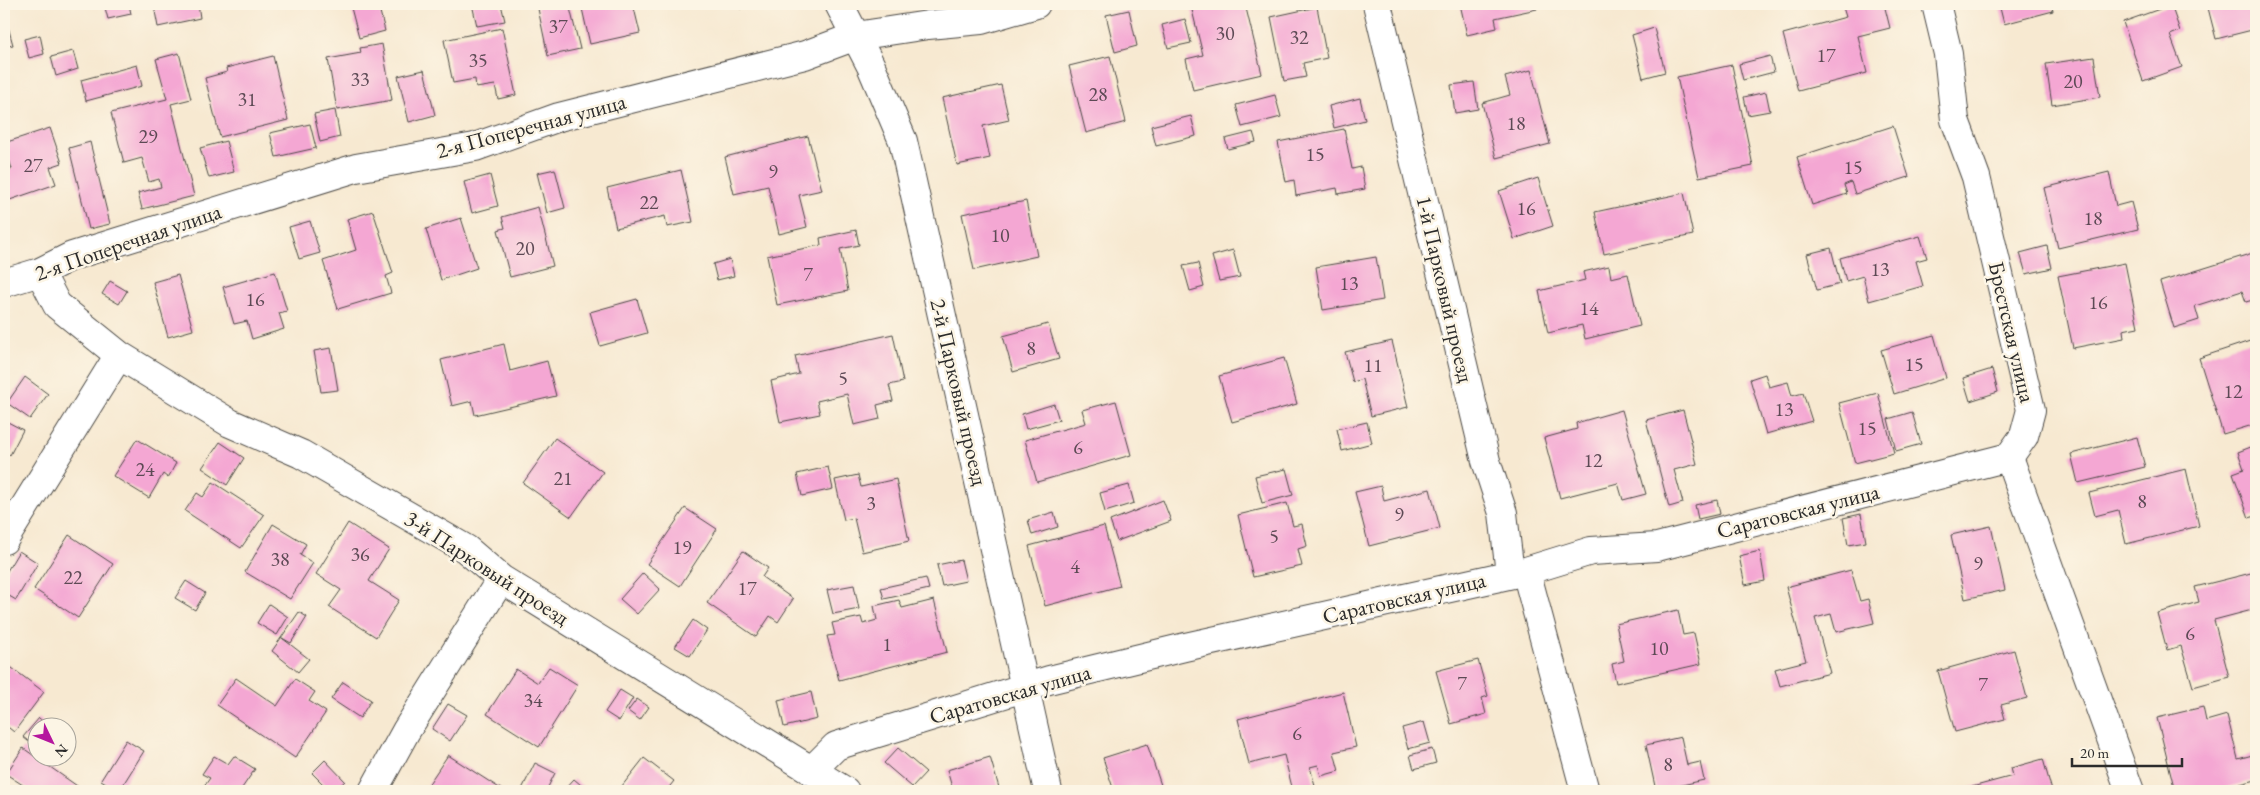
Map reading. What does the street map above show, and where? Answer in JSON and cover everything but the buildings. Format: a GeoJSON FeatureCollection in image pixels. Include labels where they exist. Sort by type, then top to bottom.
{"type":"FeatureCollection","features":[{"type":"Feature","properties":{"kind":"street","name":"2-й Парковый проезд"},"geometry":{"type":"LineString","coordinates":[[839,4],[871,66],[903,141],[1048,791]]}},
{"type":"Feature","properties":{"kind":"street","name":"2-я Поперечная улица"},"geometry":{"type":"LineString","coordinates":[[4,283],[40,272],[72,256],[356,168],[475,146],[559,117],[806,55],[856,36],[928,25],[981,20],[1036,4]]}},
{"type":"Feature","properties":{"kind":"street","name":"1-й Парковый проезд"},"geometry":{"type":"LineString","coordinates":[[1377,4],[1486,461],[1503,513],[1518,573],[1585,791]]}},
{"type":"Feature","properties":{"kind":"street","name":"Брестская улица"},"geometry":{"type":"LineString","coordinates":[[1936,4],[1948,54],[1955,120],[1976,177],[2031,410],[2024,436],[2009,458]]}},
{"type":"Feature","properties":{"kind":"street","name":"3-й Парковый проезд"},"geometry":{"type":"LineString","coordinates":[[40,272],[57,305],[119,355],[230,423],[301,454],[466,549],[501,580],[845,791]]}},
{"type":"Feature","properties":{"kind":"street"},"geometry":{"type":"LineString","coordinates":[[4,540],[119,355]]}},
{"type":"Feature","properties":{"kind":"street","name":"Саратовская улица"},"geometry":{"type":"LineString","coordinates":[[811,771],[836,746],[1025,687],[1184,647],[1518,573],[1591,551],[1657,547],[2009,458]]}},
{"type":"Feature","properties":{"kind":"street"},"geometry":{"type":"LineString","coordinates":[[2009,458],[2130,791]]}},
{"type":"Feature","properties":{"kind":"street"},"geometry":{"type":"LineString","coordinates":[[373,791],[406,731],[501,580]]}}]}
